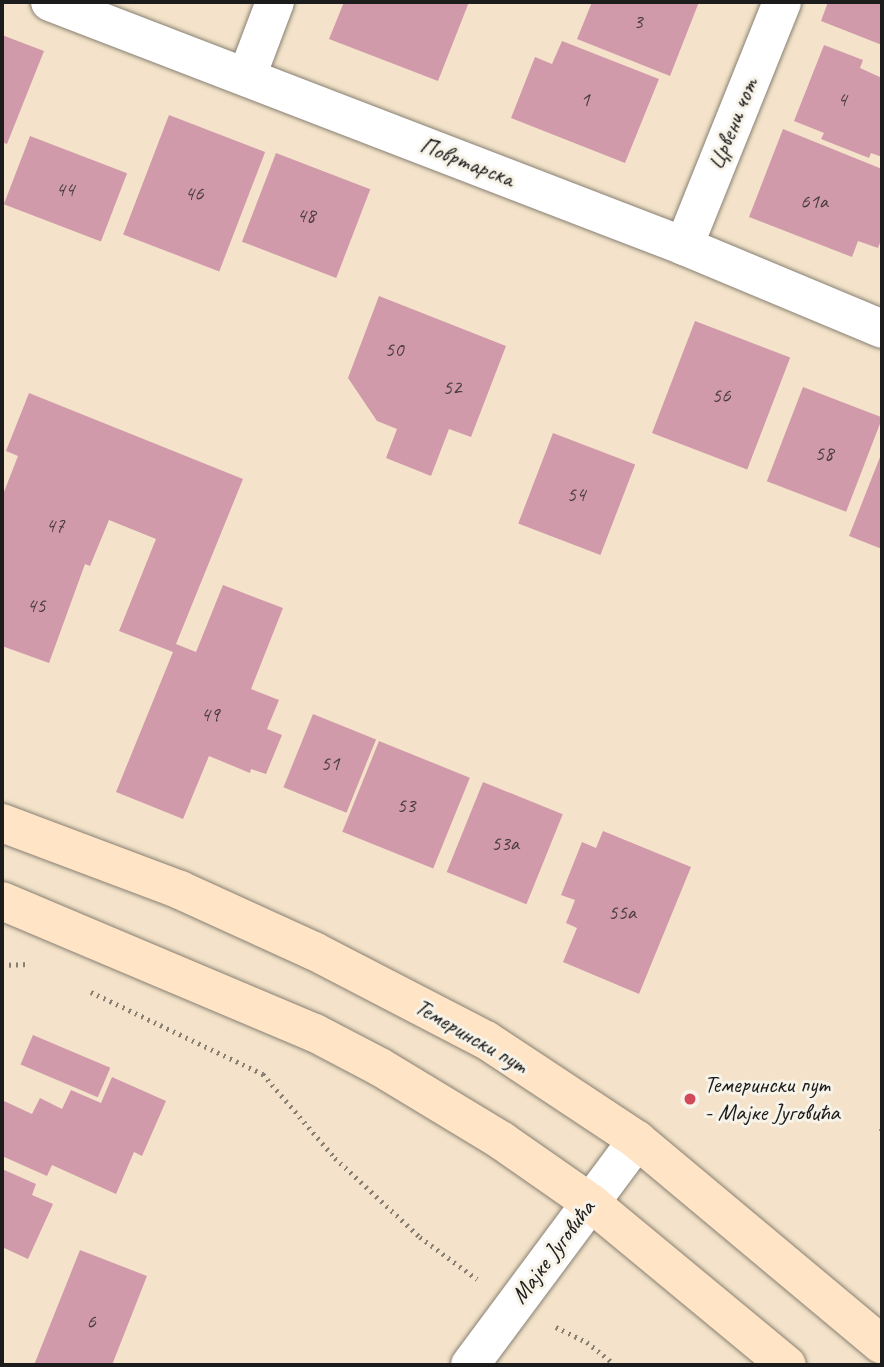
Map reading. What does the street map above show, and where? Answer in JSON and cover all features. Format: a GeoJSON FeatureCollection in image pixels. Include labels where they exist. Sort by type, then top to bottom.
{"type":"FeatureCollection","features":[{"type":"Feature","properties":{"kind":"main road","name":"Темерински пут"},"geometry":{"type":"LineString","coordinates":[[2,824],[180,890],[314,951],[486,1040],[637,1140],[882,1345]]}},
{"type":"Feature","properties":{"kind":"main road"},"geometry":{"type":"LineString","coordinates":[[2,901],[326,1039],[502,1141],[591,1203],[787,1365]]}},
{"type":"Feature","properties":{"kind":"street","name":"Повртарска"},"geometry":{"type":"LineString","coordinates":[[50,2],[684,246],[882,328]]}},
{"type":"Feature","properties":{"kind":"street"},"geometry":{"type":"LineString","coordinates":[[247,76],[275,2]]}},
{"type":"Feature","properties":{"kind":"street","name":"Црвени чот"},"geometry":{"type":"LineString","coordinates":[[684,246],[782,2]]}},
{"type":"Feature","properties":{"kind":"street","name":"Мајке Југовића"},"geometry":{"type":"LineString","coordinates":[[470,1365],[637,1140]]}},
{"type":"Feature","properties":{"kind":"path"},"geometry":{"type":"LineString","coordinates":[[2,965],[33,964]]}},
{"type":"Feature","properties":{"kind":"path"},"geometry":{"type":"LineString","coordinates":[[81,987],[263,1074],[335,1158],[420,1237],[512,1306],[587,1342],[615,1365]]}},
{"type":"Feature","properties":{"kind":"building"},"geometry":{"type":"Polygon","coordinates":[[[344,2],[469,2],[438,81],[329,39],[344,2]]]}},
{"type":"Feature","properties":{"kind":"building"},"geometry":{"type":"Polygon","coordinates":[[[592,2],[699,2],[670,76],[577,39],[592,2]]]}},
{"type":"Feature","properties":{"kind":"building"},"geometry":{"type":"Polygon","coordinates":[[[828,2],[882,2],[882,45],[821,21],[828,2]]]}},
{"type":"Feature","properties":{"kind":"building"},"geometry":{"type":"Polygon","coordinates":[[[2,35],[44,51],[7,144],[2,142],[2,35]]]}},
{"type":"Feature","properties":{"kind":"building"},"geometry":{"type":"Polygon","coordinates":[[[562,41],[659,79],[625,163],[511,118],[535,57],[552,64],[562,41]]]}},
{"type":"Feature","properties":{"kind":"building"},"geometry":{"type":"Polygon","coordinates":[[[824,45],[863,60],[860,68],[882,78],[882,157],[871,153],[869,158],[821,139],[824,133],[794,121],[824,45]]]}},
{"type":"Feature","properties":{"kind":"building"},"geometry":{"type":"Polygon","coordinates":[[[169,115],[265,152],[219,271],[123,234],[169,115]]]}},
{"type":"Feature","properties":{"kind":"building"},"geometry":{"type":"Polygon","coordinates":[[[783,129],[882,169],[882,237],[878,248],[858,241],[852,257],[749,217],[783,129]]]}},
{"type":"Feature","properties":{"kind":"building"},"geometry":{"type":"Polygon","coordinates":[[[30,136],[127,173],[101,241],[4,204],[30,136]]]}},
{"type":"Feature","properties":{"kind":"building"},"geometry":{"type":"Polygon","coordinates":[[[276,153],[370,189],[336,278],[242,242],[276,153]]]}},
{"type":"Feature","properties":{"kind":"building"},"geometry":{"type":"Polygon","coordinates":[[[379,296],[506,346],[471,437],[449,429],[431,476],[386,458],[397,429],[377,421],[348,378],[379,296]]]}},
{"type":"Feature","properties":{"kind":"building"},"geometry":{"type":"Polygon","coordinates":[[[695,321],[790,358],[747,470],[652,433],[695,321]]]}},
{"type":"Feature","properties":{"kind":"building"},"geometry":{"type":"Polygon","coordinates":[[[803,387],[882,417],[846,512],[767,481],[803,387]]]}},
{"type":"Feature","properties":{"kind":"building"},"geometry":{"type":"Polygon","coordinates":[[[29,393],[243,479],[176,644],[196,652],[223,585],[283,608],[251,689],[279,700],[267,729],[282,735],[266,774],[251,769],[250,773],[209,756],[183,819],[116,792],[173,652],[119,631],[156,539],[109,520],[90,566],[85,564],[49,663],[2,646],[2,497],[18,456],[6,451],[29,393]]]}},
{"type":"Feature","properties":{"kind":"building"},"geometry":{"type":"Polygon","coordinates":[[[553,433],[635,465],[600,555],[518,524],[553,433]]]}},
{"type":"Feature","properties":{"kind":"building"},"geometry":{"type":"Polygon","coordinates":[[[882,452],[882,549],[849,536],[882,452]]]}},
{"type":"Feature","properties":{"kind":"building"},"geometry":{"type":"Polygon","coordinates":[[[313,714],[376,739],[346,813],[283,787],[313,714]]]}},
{"type":"Feature","properties":{"kind":"building"},"geometry":{"type":"Polygon","coordinates":[[[379,741],[470,778],[433,869],[342,832],[379,741]]]}},
{"type":"Feature","properties":{"kind":"building"},"geometry":{"type":"Polygon","coordinates":[[[483,782],[563,814],[526,904],[447,872],[483,782]]]}},
{"type":"Feature","properties":{"kind":"building"},"geometry":{"type":"Polygon","coordinates":[[[603,831],[691,867],[639,994],[563,962],[577,928],[566,923],[575,900],[561,895],[582,842],[596,848],[603,831]]]}},
{"type":"Feature","properties":{"kind":"building"},"geometry":{"type":"Polygon","coordinates":[[[33,1035],[110,1068],[98,1097],[20,1064],[33,1035]]]}},
{"type":"Feature","properties":{"kind":"building"},"geometry":{"type":"Polygon","coordinates":[[[112,1077],[166,1101],[142,1156],[134,1152],[116,1194],[52,1165],[47,1176],[2,1156],[2,1100],[32,1114],[40,1098],[62,1109],[71,1090],[101,1103],[112,1077]]]}},
{"type":"Feature","properties":{"kind":"building"},"geometry":{"type":"Polygon","coordinates":[[[2,1169],[36,1184],[32,1195],[53,1204],[28,1259],[2,1247],[2,1169]]]}},
{"type":"Feature","properties":{"kind":"building"},"geometry":{"type":"Polygon","coordinates":[[[80,1250],[147,1276],[112,1365],[34,1365],[80,1250]]]}},
{"type":"Feature","properties":{"kind":"place","name":"Темерински пут - Мајке Југовића"},"geometry":{"type":"Point","coordinates":[690,1099]}}]}
